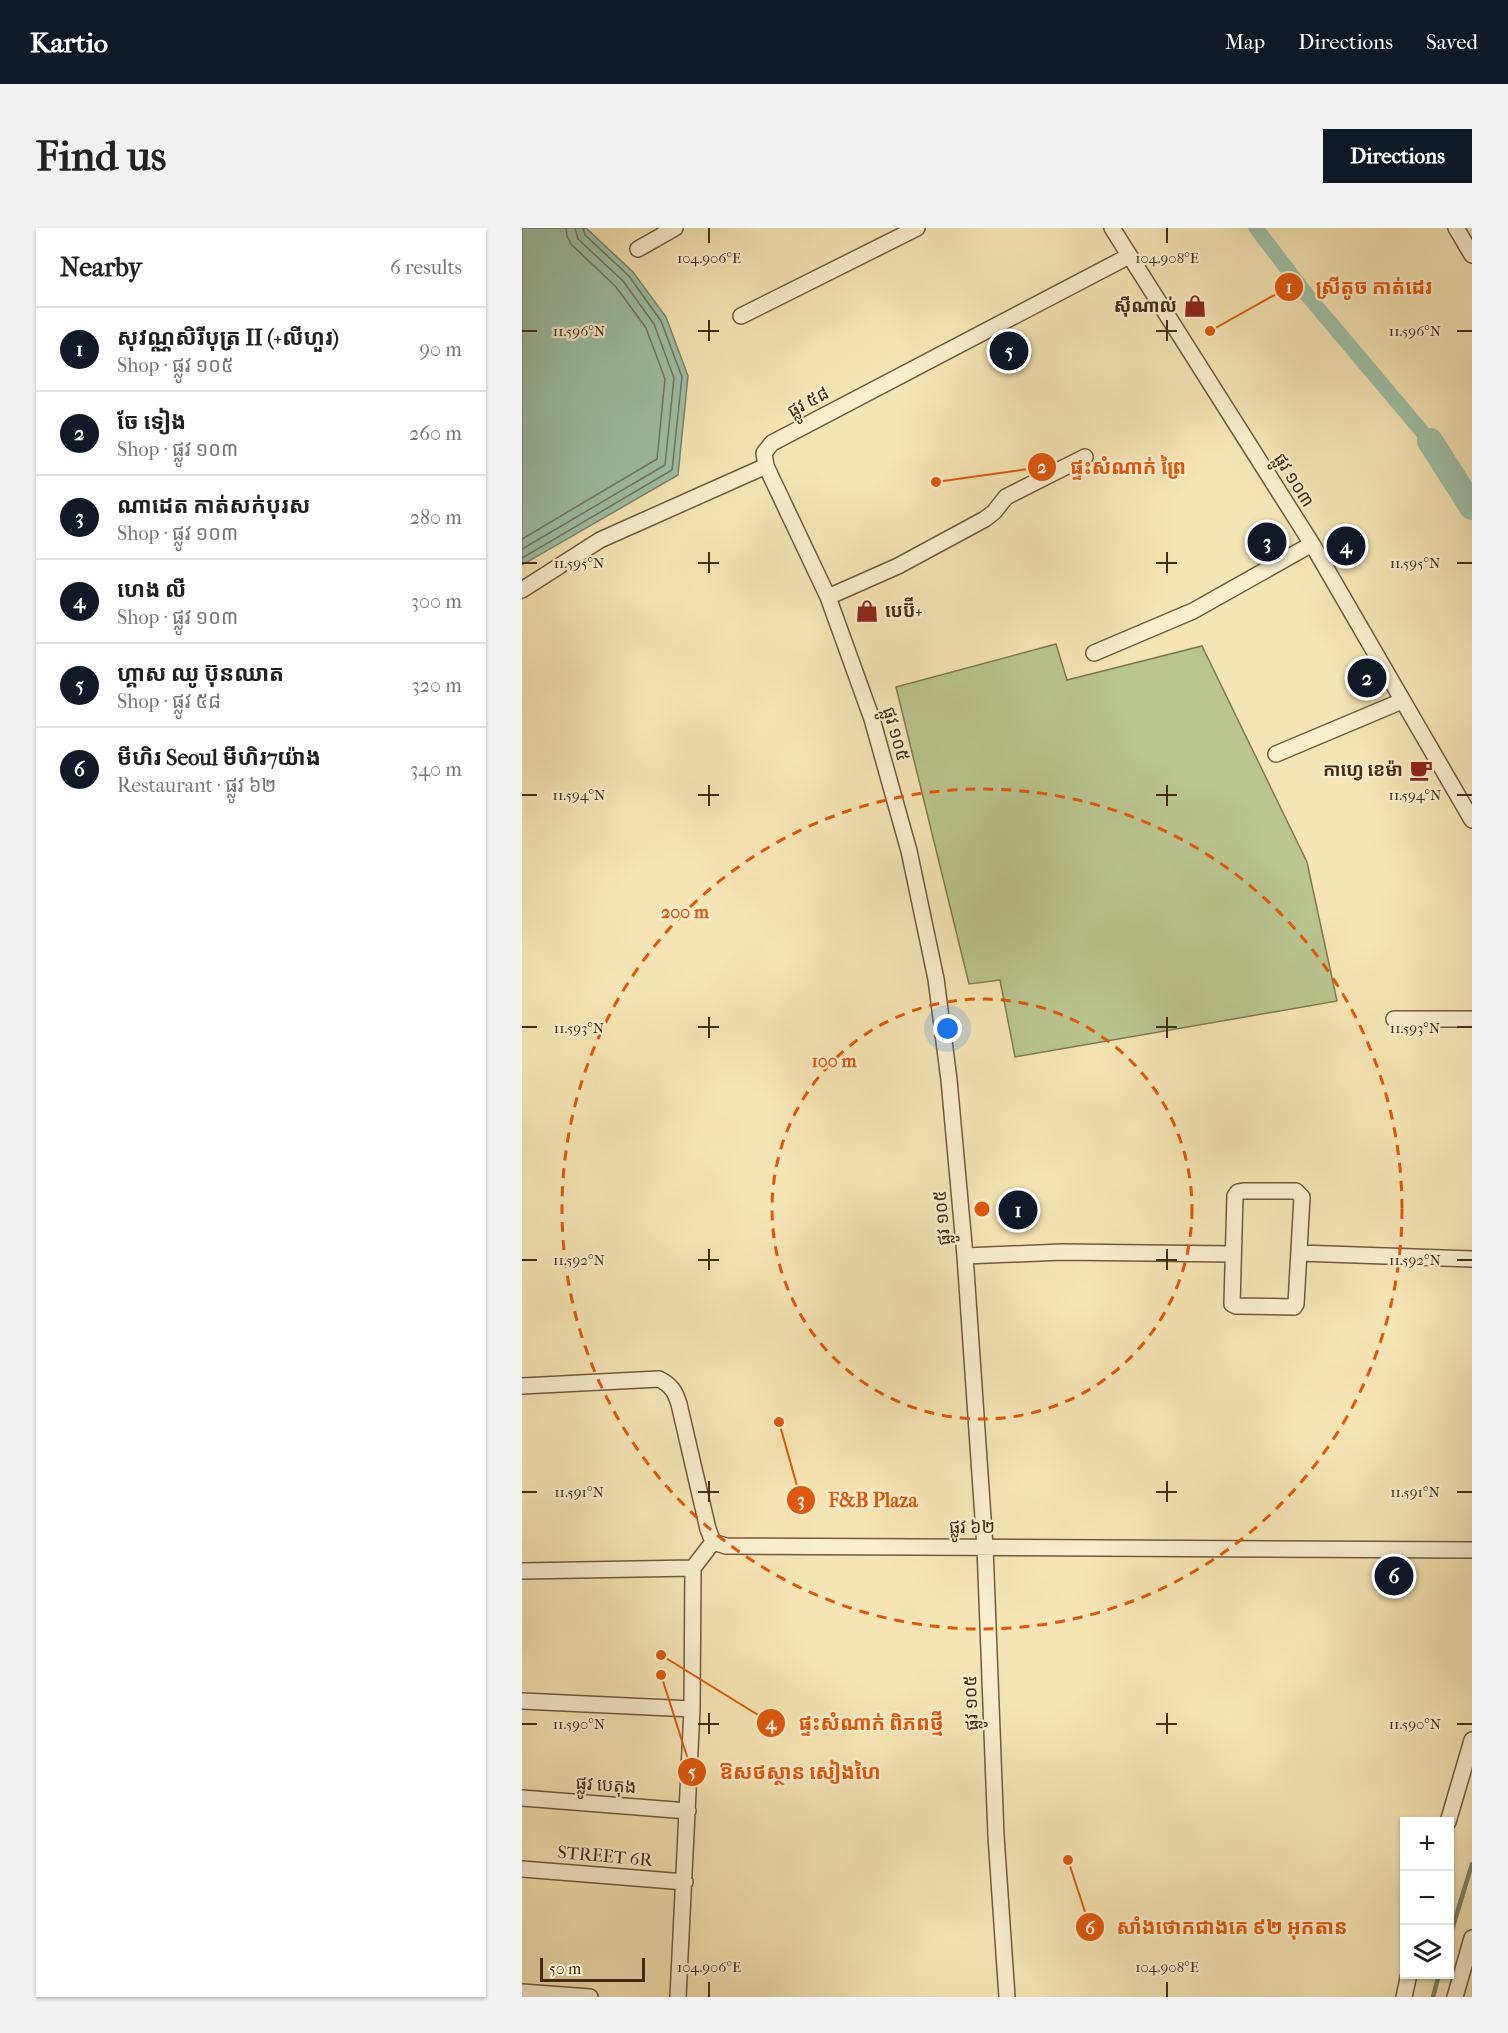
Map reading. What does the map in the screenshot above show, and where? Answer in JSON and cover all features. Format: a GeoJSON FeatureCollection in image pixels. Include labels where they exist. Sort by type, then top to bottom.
{"type":"FeatureCollection","features":[{"type":"Feature","properties":{"kind":"street"},"geometry":{"type":"LineString","coordinates":[[638,249],[675,228]]}},
{"type":"Feature","properties":{"kind":"street"},"geometry":{"type":"LineString","coordinates":[[741,316],[917,228]]}},
{"type":"Feature","properties":{"kind":"street","name":"ផ្លូវ ១០៣"},"geometry":{"type":"LineString","coordinates":[[1112,228],[1312,544],[1472,820]]}},
{"type":"Feature","properties":{"kind":"street"},"geometry":{"type":"LineString","coordinates":[[1456,228],[1472,255]]}},
{"type":"Feature","properties":{"kind":"street","name":"ផ្លូវ ៥៨"},"geometry":{"type":"LineString","coordinates":[[766,466],[764,453],[772,443],[1129,256]]}},
{"type":"Feature","properties":{"kind":"street"},"geometry":{"type":"LineString","coordinates":[[828,597],[898,566],[985,519],[1006,497],[1085,457]]}},
{"type":"Feature","properties":{"kind":"street"},"geometry":{"type":"LineString","coordinates":[[522,590],[600,540],[766,466]]}},
{"type":"Feature","properties":{"kind":"street","name":"ផ្លូវ ១០៥"},"geometry":{"type":"LineString","coordinates":[[766,466],[828,597],[872,719],[909,851],[934,967],[949,1080],[965,1256],[985,1547],[996,1836],[1006,1997]]}},
{"type":"Feature","properties":{"kind":"street"},"geometry":{"type":"LineString","coordinates":[[1094,653],[1193,611],[1312,544]]}},
{"type":"Feature","properties":{"kind":"street"},"geometry":{"type":"LineString","coordinates":[[1276,754],[1402,701]]}},
{"type":"Feature","properties":{"kind":"street"},"geometry":{"type":"LineString","coordinates":[[1394,1019],[1472,1019]]}},
{"type":"Feature","properties":{"kind":"street"},"geometry":{"type":"LineString","coordinates":[[1296,1191],[1300,1193],[1302,1197],[1299,1253],[1296,1304],[1290,1308],[1232,1304],[1238,1192],[1296,1191]]}},
{"type":"Feature","properties":{"kind":"street"},"geometry":{"type":"LineString","coordinates":[[965,1256],[1062,1252],[1233,1254]]}},
{"type":"Feature","properties":{"kind":"street"},"geometry":{"type":"LineString","coordinates":[[1299,1253],[1472,1259]]}},
{"type":"Feature","properties":{"kind":"street"},"geometry":{"type":"LineString","coordinates":[[522,1386],[659,1379],[674,1390],[679,1404],[713,1542],[693,1568],[692,1709],[678,1997]]}},
{"type":"Feature","properties":{"kind":"street","name":"ផ្លូវ ៦២"},"geometry":{"type":"LineString","coordinates":[[713,1542],[726,1546],[1472,1550]]}},
{"type":"Feature","properties":{"kind":"street"},"geometry":{"type":"LineString","coordinates":[[522,1572],[693,1568]]}},
{"type":"Feature","properties":{"kind":"street"},"geometry":{"type":"LineString","coordinates":[[522,1701],[692,1709]]}},
{"type":"Feature","properties":{"kind":"street"},"geometry":{"type":"LineString","coordinates":[[1449,1817],[1472,1740]]}},
{"type":"Feature","properties":{"kind":"street","name":"ផ្លូវ បេតុង"},"geometry":{"type":"LineString","coordinates":[[522,1798],[688,1811]]}},
{"type":"Feature","properties":{"kind":"street","name":"STREET 6R"},"geometry":{"type":"LineString","coordinates":[[522,1869],[685,1882]]}},
{"type":"Feature","properties":{"kind":"street"},"geometry":{"type":"LineString","coordinates":[[1455,1997],[1467,1970],[1472,1938]]}},
{"type":"Feature","properties":{"kind":"street"},"geometry":{"type":"LineString","coordinates":[[1404,1997],[1408,1979]]}},
{"type":"Feature","properties":{"kind":"street"},"geometry":{"type":"LineString","coordinates":[[522,1992],[590,1997]]}},
{"type":"Feature","properties":{"kind":"shaded area"},"geometry":{"type":"Polygon","coordinates":[[[1056,644],[1067,680],[1202,646],[1307,862],[1337,1001],[1015,1057],[1000,980],[969,984],[896,687],[1056,644]]]}},
{"type":"Feature","properties":{"kind":"water"},"geometry":{"type":"Polygon","coordinates":[[[522,228],[586,228],[633,272],[666,317],[688,376],[678,475],[522,565],[522,228]]]}},
{"type":"Feature","properties":{"kind":"waterway"},"geometry":{"type":"LineString","coordinates":[[1256,228],[1307,295],[1430,441]]}},
{"type":"Feature","properties":{"kind":"waterway"},"geometry":{"type":"LineString","coordinates":[[1430,441],[1472,507]]}},
{"type":"Feature","properties":{"kind":"waterway"},"geometry":{"type":"LineString","coordinates":[[1453,1925],[1472,1864]]}},
{"type":"Feature","properties":{"kind":"waterway"},"geometry":{"type":"LineString","coordinates":[[1433,1997],[1438,1979]]}},
{"type":"Feature","properties":{"kind":"place","name":"ស៊ីណាល់"},"geometry":{"type":"Point","coordinates":[1195,306]}},
{"type":"Feature","properties":{"kind":"place","name":"ស្រីតូច កាត់ដេរ"},"geometry":{"type":"Point","coordinates":[1210,331]}},
{"type":"Feature","properties":{"kind":"place","name":"ហ្គាស ឈូ ប៊ុនឈាត"},"geometry":{"type":"Point","coordinates":[1009,351]}},
{"type":"Feature","properties":{"kind":"place","name":"ផ្ទះសំណាក់ ព្រៃ"},"geometry":{"type":"Point","coordinates":[936,482]}},
{"type":"Feature","properties":{"kind":"place","name":"ណាដេត កាត់សក់បុរស"},"geometry":{"type":"Point","coordinates":[1267,542]}},
{"type":"Feature","properties":{"kind":"place","name":"ហេង លី"},"geometry":{"type":"Point","coordinates":[1346,546]}},
{"type":"Feature","properties":{"kind":"place","name":"បេប៊ី+"},"geometry":{"type":"Point","coordinates":[867,611]}},
{"type":"Feature","properties":{"kind":"place","name":"ចែ ទៀង"},"geometry":{"type":"Point","coordinates":[1367,678]}},
{"type":"Feature","properties":{"kind":"place","name":"កាហ្វេ ខេម៉ា"},"geometry":{"type":"Point","coordinates":[1421,770]}},
{"type":"Feature","properties":{"kind":"place","name":"សុវណ្ណសិរីបុត្រ II (+លីហួរ)"},"geometry":{"type":"Point","coordinates":[1018,1210]}},
{"type":"Feature","properties":{"kind":"place","name":"F&B Plaza"},"geometry":{"type":"Point","coordinates":[779,1422]}},
{"type":"Feature","properties":{"kind":"place","name":"មីហិរ Seoul មីហិរ7យ៉ាង"},"geometry":{"type":"Point","coordinates":[1394,1576]}},
{"type":"Feature","properties":{"kind":"place","name":"ផ្ទះសំណាក់ ពិភពថ្មី"},"geometry":{"type":"Point","coordinates":[661,1655]}},
{"type":"Feature","properties":{"kind":"place","name":"ឱសថស្ថាន សៀងហៃ"},"geometry":{"type":"Point","coordinates":[661,1675]}},
{"type":"Feature","properties":{"kind":"place","name":"សាំងថោកជាងគេ ៩២ អុកតាន"},"geometry":{"type":"Point","coordinates":[1068,1860]}}]}
